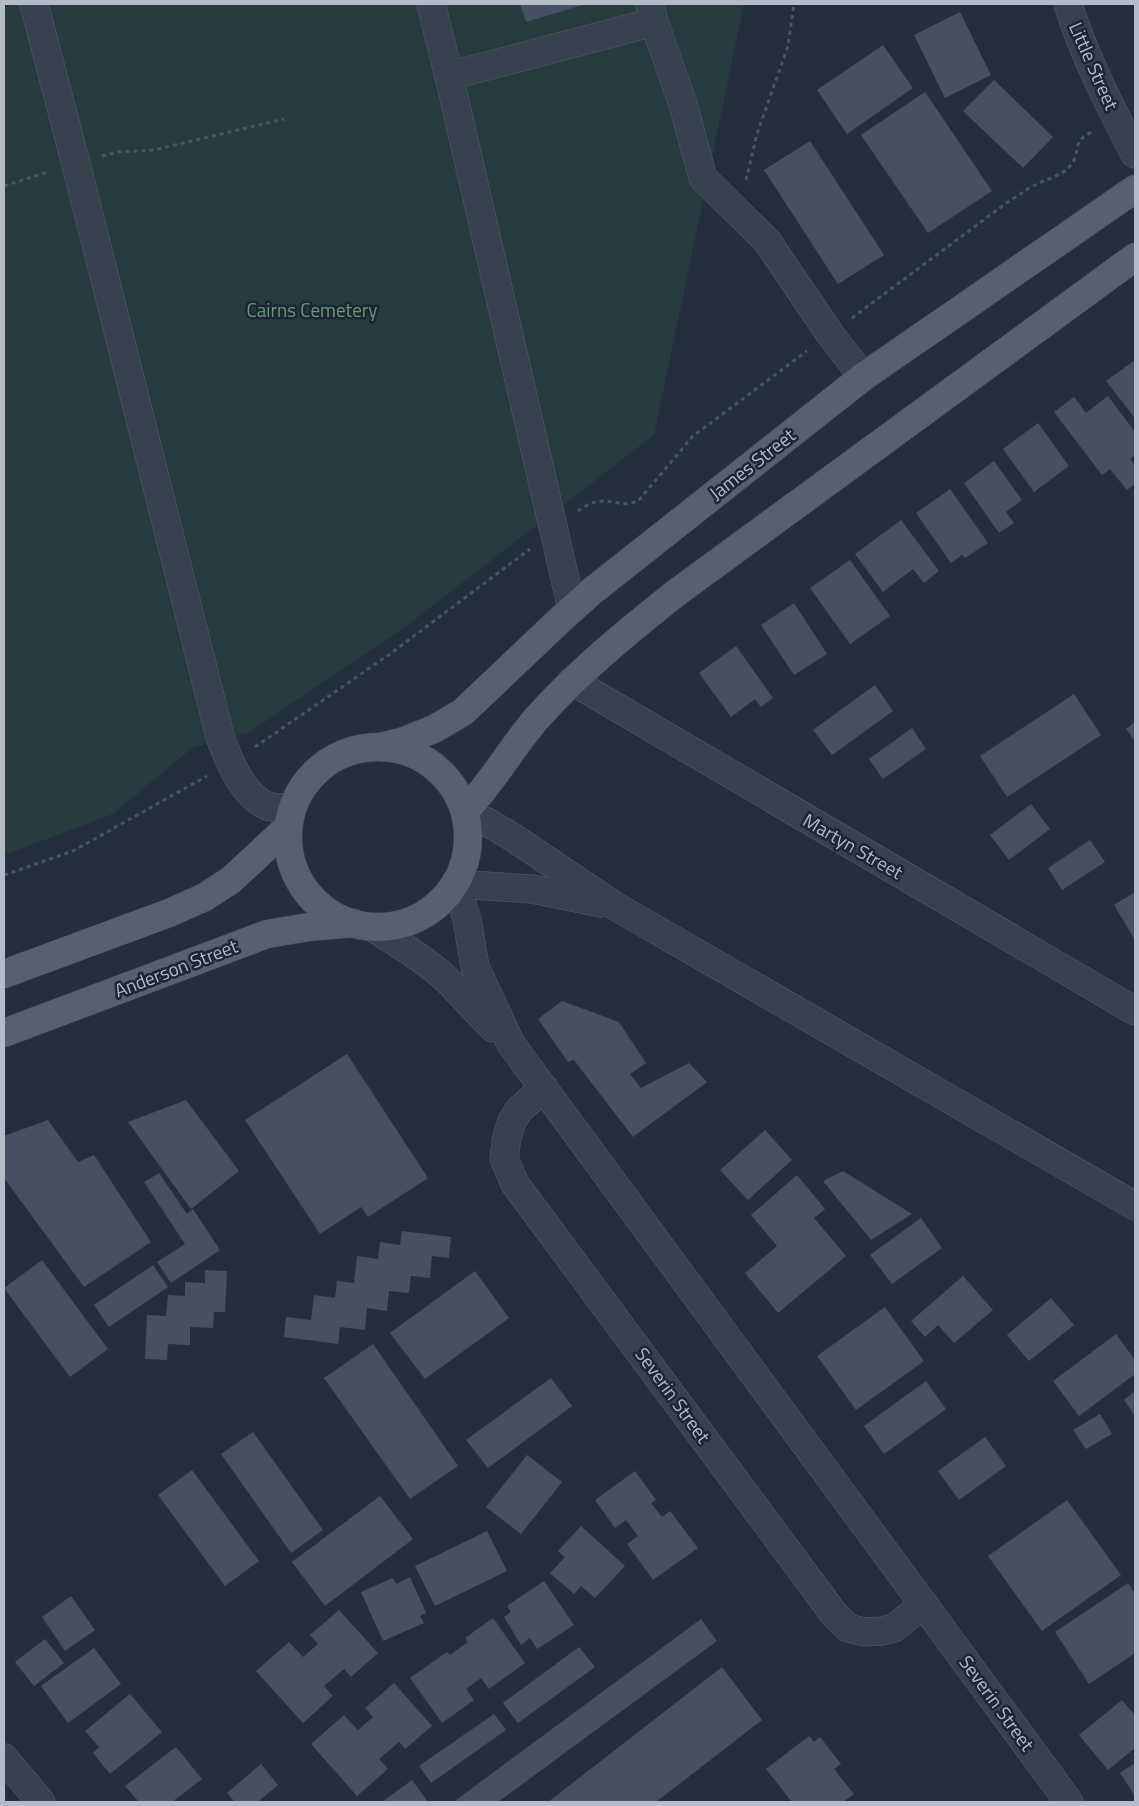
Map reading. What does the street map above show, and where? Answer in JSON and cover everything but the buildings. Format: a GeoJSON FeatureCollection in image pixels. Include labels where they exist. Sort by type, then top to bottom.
{"type":"FeatureCollection","features":[{"type":"Feature","properties":{"kind":"main road","name":"James Street"},"geometry":{"type":"LineString","coordinates":[[380,747],[404,741],[434,729],[463,712],[591,592],[863,377],[1135,189]]}},
{"type":"Feature","properties":{"kind":"main road"},"geometry":{"type":"LineString","coordinates":[[465,812],[482,793],[535,720],[572,681],[627,632],[676,593],[1135,256]]}},
{"type":"Feature","properties":{"kind":"main road"},"geometry":{"type":"LineString","coordinates":[[4,974],[169,913],[205,897],[231,880],[290,816],[300,792],[320,768],[334,758],[348,752],[380,747]]}},
{"type":"Feature","properties":{"kind":"main road","name":"Anderson Street"},"geometry":{"type":"LineString","coordinates":[[4,1033],[267,934],[310,927],[396,925],[419,917],[439,903],[455,884],[464,867],[468,849],[465,812],[459,796],[440,770],[426,760],[404,751],[380,747]]}},
{"type":"Feature","properties":{"kind":"main road"},"geometry":{"type":"LineString","coordinates":[[290,816],[289,855],[293,868],[307,892],[327,911],[340,918],[362,925]]}},
{"type":"Feature","properties":{"kind":"street"},"geometry":{"type":"LineString","coordinates":[[34,4],[221,740],[230,763],[244,787],[260,801],[290,816]]}},
{"type":"Feature","properties":{"kind":"street"},"geometry":{"type":"LineString","coordinates":[[431,4],[572,609]]}},
{"type":"Feature","properties":{"kind":"street","name":"Little Street"},"geometry":{"type":"LineString","coordinates":[[1068,4],[1082,42],[1117,120],[1135,154]]}},
{"type":"Feature","properties":{"kind":"street"},"geometry":{"type":"LineString","coordinates":[[449,76],[651,13],[683,104],[703,178],[767,241],[830,334],[863,377]]}},
{"type":"Feature","properties":{"kind":"street","name":"Martyn Street"},"geometry":{"type":"LineString","coordinates":[[572,681],[1135,1011]]}},
{"type":"Feature","properties":{"kind":"street"},"geometry":{"type":"LineString","coordinates":[[465,812],[507,834],[615,906],[1135,1206]]}},
{"type":"Feature","properties":{"kind":"street"},"geometry":{"type":"LineString","coordinates":[[455,884],[532,889],[615,906]]}},
{"type":"Feature","properties":{"kind":"street","name":"Severin Street"},"geometry":{"type":"LineString","coordinates":[[455,884],[467,919],[475,967],[511,1044]]}},
{"type":"Feature","properties":{"kind":"street","name":"Severin Street"},"geometry":{"type":"LineString","coordinates":[[362,925],[417,956],[443,976],[511,1044],[1069,1802]]}},
{"type":"Feature","properties":{"kind":"street","name":"Severin Street"},"geometry":{"type":"LineString","coordinates":[[544,1088],[520,1109],[512,1121],[507,1137],[504,1158],[509,1172],[521,1192],[834,1614],[848,1628],[864,1632],[882,1631],[894,1628],[924,1604]]}},
{"type":"Feature","properties":{"kind":"street"},"geometry":{"type":"LineString","coordinates":[[4,1758],[41,1802]]}},
{"type":"Feature","properties":{"kind":"path"},"geometry":{"type":"LineString","coordinates":[[737,212],[757,134],[788,46],[794,4]]}},
{"type":"Feature","properties":{"kind":"path"},"geometry":{"type":"LineString","coordinates":[[4,186],[118,152],[154,150],[284,119]]}},
{"type":"Feature","properties":{"kind":"path"},"geometry":{"type":"LineString","coordinates":[[4,875],[72,851],[230,763],[294,722],[390,654],[554,531],[574,513],[597,501],[614,502],[624,505],[633,504],[639,500],[692,436],[1009,202],[1034,185],[1063,172],[1070,166],[1082,137],[1117,120]]}},
{"type":"Feature","properties":{"kind":"green space","name":"Cairns Cemetery"},"geometry":{"type":"Polygon","coordinates":[[[4,4],[744,4],[654,435],[405,627],[248,733],[192,748],[113,814],[4,855],[4,4]]]}}]}
